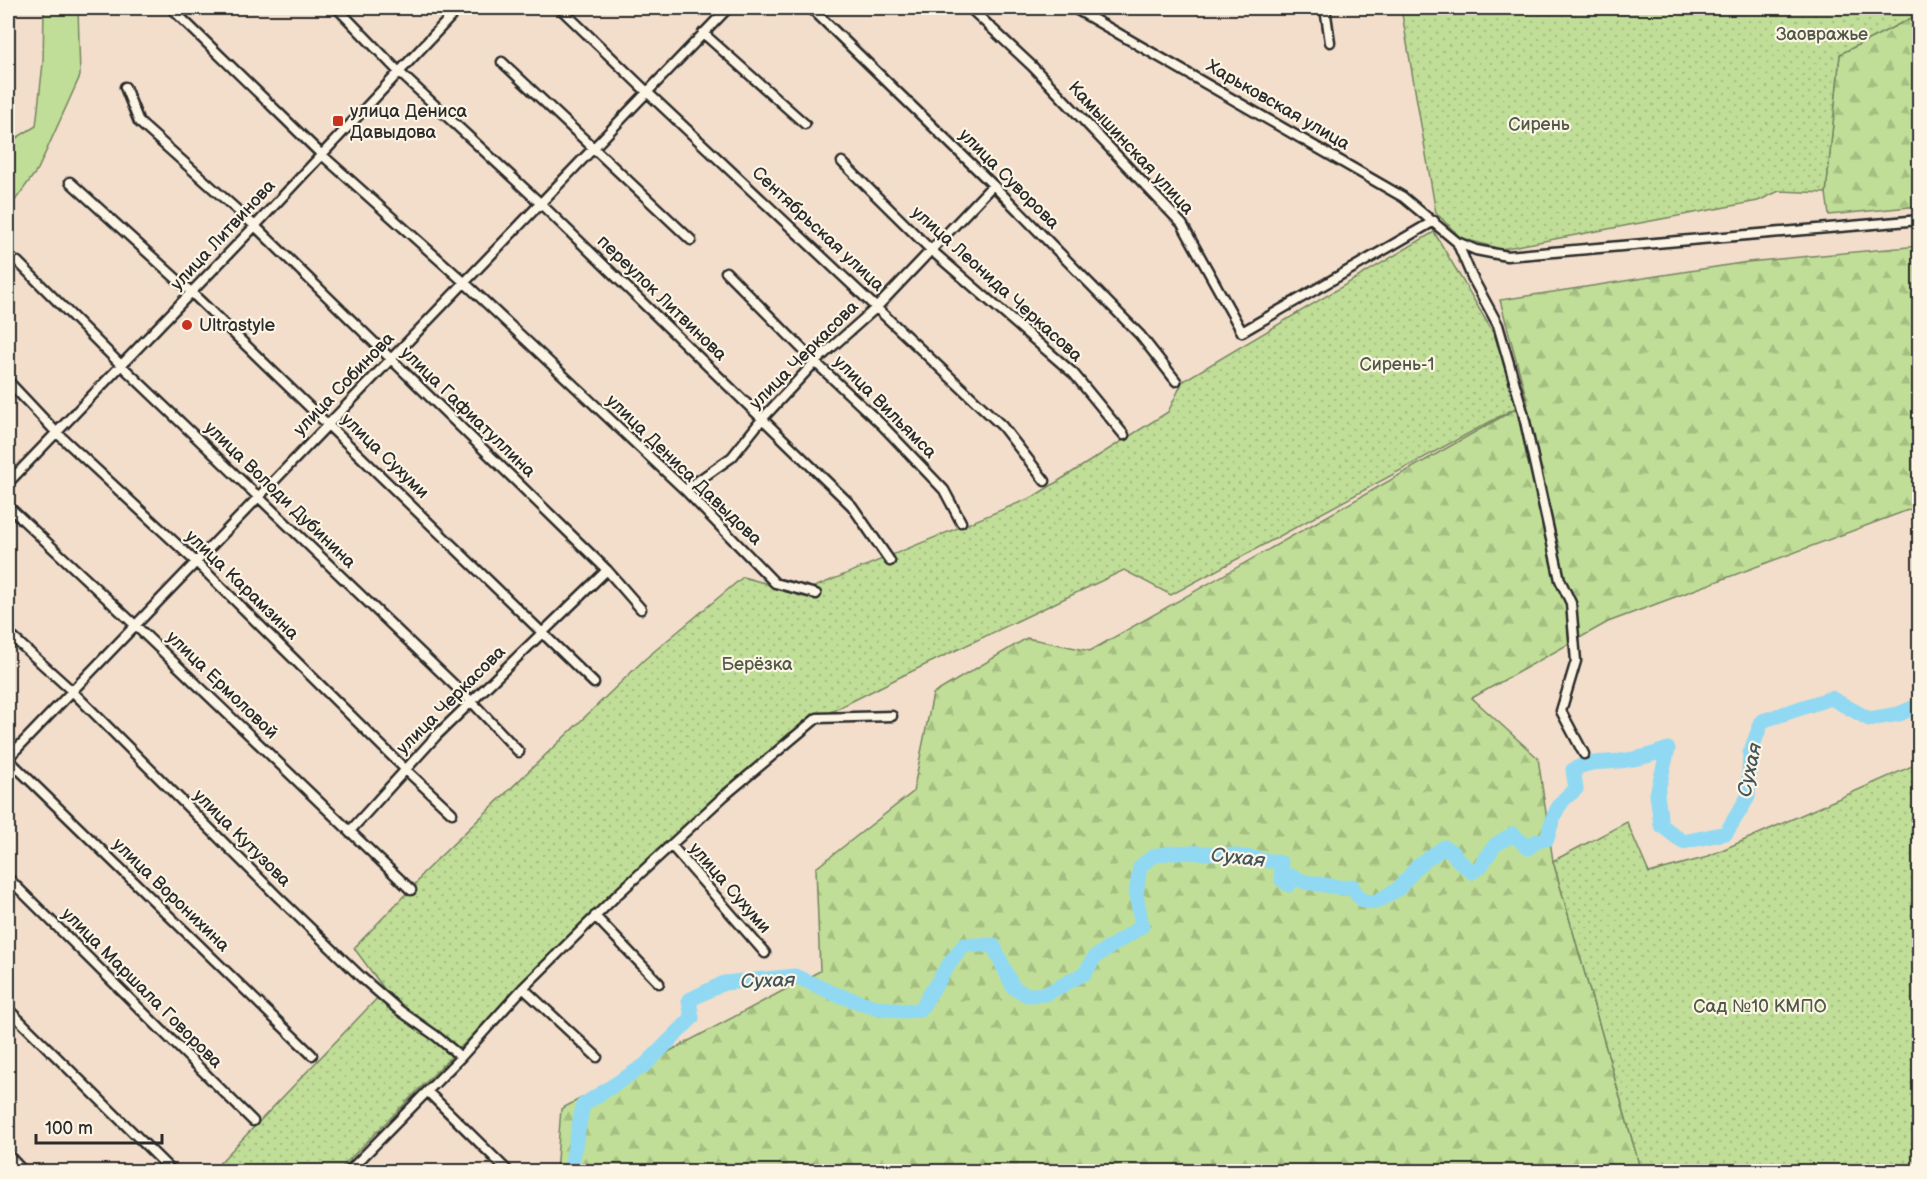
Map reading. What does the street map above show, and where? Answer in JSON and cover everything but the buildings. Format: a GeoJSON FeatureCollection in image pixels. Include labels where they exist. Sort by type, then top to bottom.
{"type":"FeatureCollection","features":[{"type":"Feature","properties":{"kind":"street","name":"улица Дениса Давыдова"},"geometry":{"type":"LineString","coordinates":[[171,8],[321,154],[464,282],[685,490],[775,583],[816,594]]}},
{"type":"Feature","properties":{"kind":"street","name":"переулок Литвинова"},"geometry":{"type":"LineString","coordinates":[[337,8],[398,71],[540,202],[852,506],[890,561]]}},
{"type":"Feature","properties":{"kind":"street","name":"Сентябрьская улица"},"geometry":{"type":"LineString","coordinates":[[560,8],[1002,426],[1045,481]]}},
{"type":"Feature","properties":{"kind":"street","name":"улица Собинова"},"geometry":{"type":"LineString","coordinates":[[8,758],[728,8]]}},
{"type":"Feature","properties":{"kind":"street","name":"улица Суворова"},"geometry":{"type":"LineString","coordinates":[[811,8],[993,185],[1140,335],[1176,381]]}},
{"type":"Feature","properties":{"kind":"street","name":"Камышинская улица"},"geometry":{"type":"LineString","coordinates":[[970,8],[1032,66],[1182,224],[1242,332],[1434,221]]}},
{"type":"Feature","properties":{"kind":"street","name":"Харьковская улица"},"geometry":{"type":"LineString","coordinates":[[1074,8],[1403,197],[1457,242]]}},
{"type":"Feature","properties":{"kind":"street"},"geometry":{"type":"LineString","coordinates":[[1325,8],[1330,42]]}},
{"type":"Feature","properties":{"kind":"street","name":"улица Литвинова"},"geometry":{"type":"LineString","coordinates":[[8,483],[192,293],[453,10]]}},
{"type":"Feature","properties":{"kind":"street"},"geometry":{"type":"LineString","coordinates":[[704,33],[805,124]]}},
{"type":"Feature","properties":{"kind":"street"},"geometry":{"type":"LineString","coordinates":[[502,62],[691,240]]}},
{"type":"Feature","properties":{"kind":"street","name":"улица Гафиатуллина"},"geometry":{"type":"LineString","coordinates":[[125,87],[139,122],[255,226],[607,570],[641,609]]}},
{"type":"Feature","properties":{"kind":"street","name":"улица Леонида Черкасова"},"geometry":{"type":"LineString","coordinates":[[842,162],[931,249],[1074,374],[1124,435]]}},
{"type":"Feature","properties":{"kind":"street","name":"улица Сухуми"},"geometry":{"type":"LineString","coordinates":[[70,182],[192,293],[594,682]]}},
{"type":"Feature","properties":{"kind":"street","name":"улица Черкасова"},"geometry":{"type":"LineString","coordinates":[[685,490],[732,456],[763,418],[815,362],[877,306],[993,185]]}},
{"type":"Feature","properties":{"kind":"street"},"geometry":{"type":"LineString","coordinates":[[1457,242],[1476,250],[1507,256],[1920,220]]}},
{"type":"Feature","properties":{"kind":"street"},"geometry":{"type":"LineString","coordinates":[[1457,242],[1472,278],[1498,325],[1523,412],[1560,580],[1571,603],[1576,661],[1561,711],[1584,754]]}},
{"type":"Feature","properties":{"kind":"street","name":"улица Володи Дубинина"},"geometry":{"type":"LineString","coordinates":[[18,262],[122,366],[472,702],[519,752]]}},
{"type":"Feature","properties":{"kind":"street","name":"улица Вильямса"},"geometry":{"type":"LineString","coordinates":[[726,272],[815,362],[881,424],[944,490],[961,522]]}},
{"type":"Feature","properties":{"kind":"street","name":"улица Карамзина"},"geometry":{"type":"LineString","coordinates":[[8,381],[56,432],[196,562],[452,813]]}},
{"type":"Feature","properties":{"kind":"street","name":"улица Ермоловой"},"geometry":{"type":"LineString","coordinates":[[8,506],[411,890]]}},
{"type":"Feature","properties":{"kind":"street","name":"улица Черкасова"},"geometry":{"type":"LineString","coordinates":[[349,832],[437,735],[607,570]]}},
{"type":"Feature","properties":{"kind":"street","name":"улица Кутузова"},"geometry":{"type":"LineString","coordinates":[[8,633],[72,691],[260,880],[361,977],[399,1010],[461,1057]]}},
{"type":"Feature","properties":{"kind":"street"},"geometry":{"type":"LineString","coordinates":[[348,1172],[428,1092],[522,988],[595,916],[724,796],[817,718],[892,716]]}},
{"type":"Feature","properties":{"kind":"street","name":"улица Воронихина"},"geometry":{"type":"LineString","coordinates":[[8,758],[312,1055]]}},
{"type":"Feature","properties":{"kind":"street","name":"улица Сухуми"},"geometry":{"type":"LineString","coordinates":[[671,845],[765,952]]}},
{"type":"Feature","properties":{"kind":"street","name":"улица Маршала Говорова"},"geometry":{"type":"LineString","coordinates":[[8,878],[253,1121]]}},
{"type":"Feature","properties":{"kind":"street"},"geometry":{"type":"LineString","coordinates":[[595,916],[659,983]]}},
{"type":"Feature","properties":{"kind":"street"},"geometry":{"type":"LineString","coordinates":[[522,988],[597,1057]]}},
{"type":"Feature","properties":{"kind":"street"},"geometry":{"type":"LineString","coordinates":[[8,1008],[173,1172]]}},
{"type":"Feature","properties":{"kind":"street"},"geometry":{"type":"LineString","coordinates":[[428,1092],[508,1171]]}},
{"type":"Feature","properties":{"kind":"street"},"geometry":{"type":"LineString","coordinates":[[8,1155],[24,1172]]}},
{"type":"Feature","properties":{"kind":"green space"},"geometry":{"type":"Polygon","coordinates":[[[44,8],[78,8],[80,76],[38,169],[8,210],[8,143],[36,126],[43,63],[44,8]]]}},
{"type":"Feature","properties":{"kind":"green space","name":"Сирень"},"geometry":{"type":"Polygon","coordinates":[[[1401,8],[1919,8],[1920,17],[1913,17],[1840,54],[1826,193],[1779,191],[1758,201],[1501,249],[1461,238],[1436,213],[1401,8]]]}},
{"type":"Feature","properties":{"kind":"green space"},"geometry":{"type":"Polygon","coordinates":[[[1913,17],[1919,17],[1919,206],[1829,215],[1826,193],[1840,54],[1913,17]]]}},
{"type":"Feature","properties":{"kind":"green space"},"geometry":{"type":"Polygon","coordinates":[[[1434,232],[1494,334],[1519,406],[1171,595],[1124,570],[902,676],[789,733],[544,963],[338,1171],[211,1172],[385,990],[354,948],[419,880],[422,874],[645,659],[743,577],[800,593],[1033,497],[1168,412],[1183,381],[1434,232]]]}},
{"type":"Feature","properties":{"kind":"green space"},"geometry":{"type":"Polygon","coordinates":[[[1919,246],[1919,506],[1608,622],[1472,698],[1538,758],[1553,861],[1641,1171],[556,1172],[561,1109],[820,971],[816,868],[913,792],[933,694],[1027,638],[1090,651],[1519,407],[1528,404],[1500,300],[1748,262],[1919,246]]]}},
{"type":"Feature","properties":{"kind":"green space","name":"Сад №10 КМПО"},"geometry":{"type":"Polygon","coordinates":[[[1919,761],[1919,1171],[1641,1171],[1553,861],[1627,822],[1649,873],[1704,858],[1917,764],[1919,761]]]}},
{"type":"Feature","properties":{"kind":"waterway","name":"Сухая"},"geometry":{"type":"LineString","coordinates":[[570,1172],[583,1105],[645,1065],[692,1018],[689,1000],[724,983],[795,976],[835,994],[875,1007],[902,1011],[920,1010],[964,945],[993,945],[1013,987],[1027,995],[1046,994],[1085,973],[1095,957],[1142,926],[1136,894],[1140,867],[1155,856],[1181,852],[1236,856],[1281,863],[1282,880],[1289,885],[1292,876],[1305,882],[1344,888],[1352,886],[1364,901],[1376,902],[1398,889],[1418,866],[1444,847],[1454,853],[1456,858],[1472,872],[1480,867],[1495,845],[1513,834],[1528,848],[1537,841],[1547,839],[1559,806],[1576,789],[1573,770],[1586,764],[1638,758],[1668,749],[1657,794],[1661,825],[1683,842],[1726,833],[1748,797],[1750,753],[1762,721],[1831,698],[1869,719],[1899,714],[1920,705]]}},
{"type":"Feature","properties":{"kind":"place","name":"улица Дениса Давыдова"},"geometry":{"type":"Point","coordinates":[338,121]}},
{"type":"Feature","properties":{"kind":"place","name":"Ultrastyle"},"geometry":{"type":"Point","coordinates":[187,325]}},
{"type":"Feature","properties":{"kind":"park label","name":"Заовражье"},"geometry":{"type":"Point","coordinates":[1822,34]}},
{"type":"Feature","properties":{"kind":"park label","name":"Сирень-1"},"geometry":{"type":"Point","coordinates":[1397,364]}},
{"type":"Feature","properties":{"kind":"park label","name":"Берёзка"},"geometry":{"type":"Point","coordinates":[757,664]}}]}
